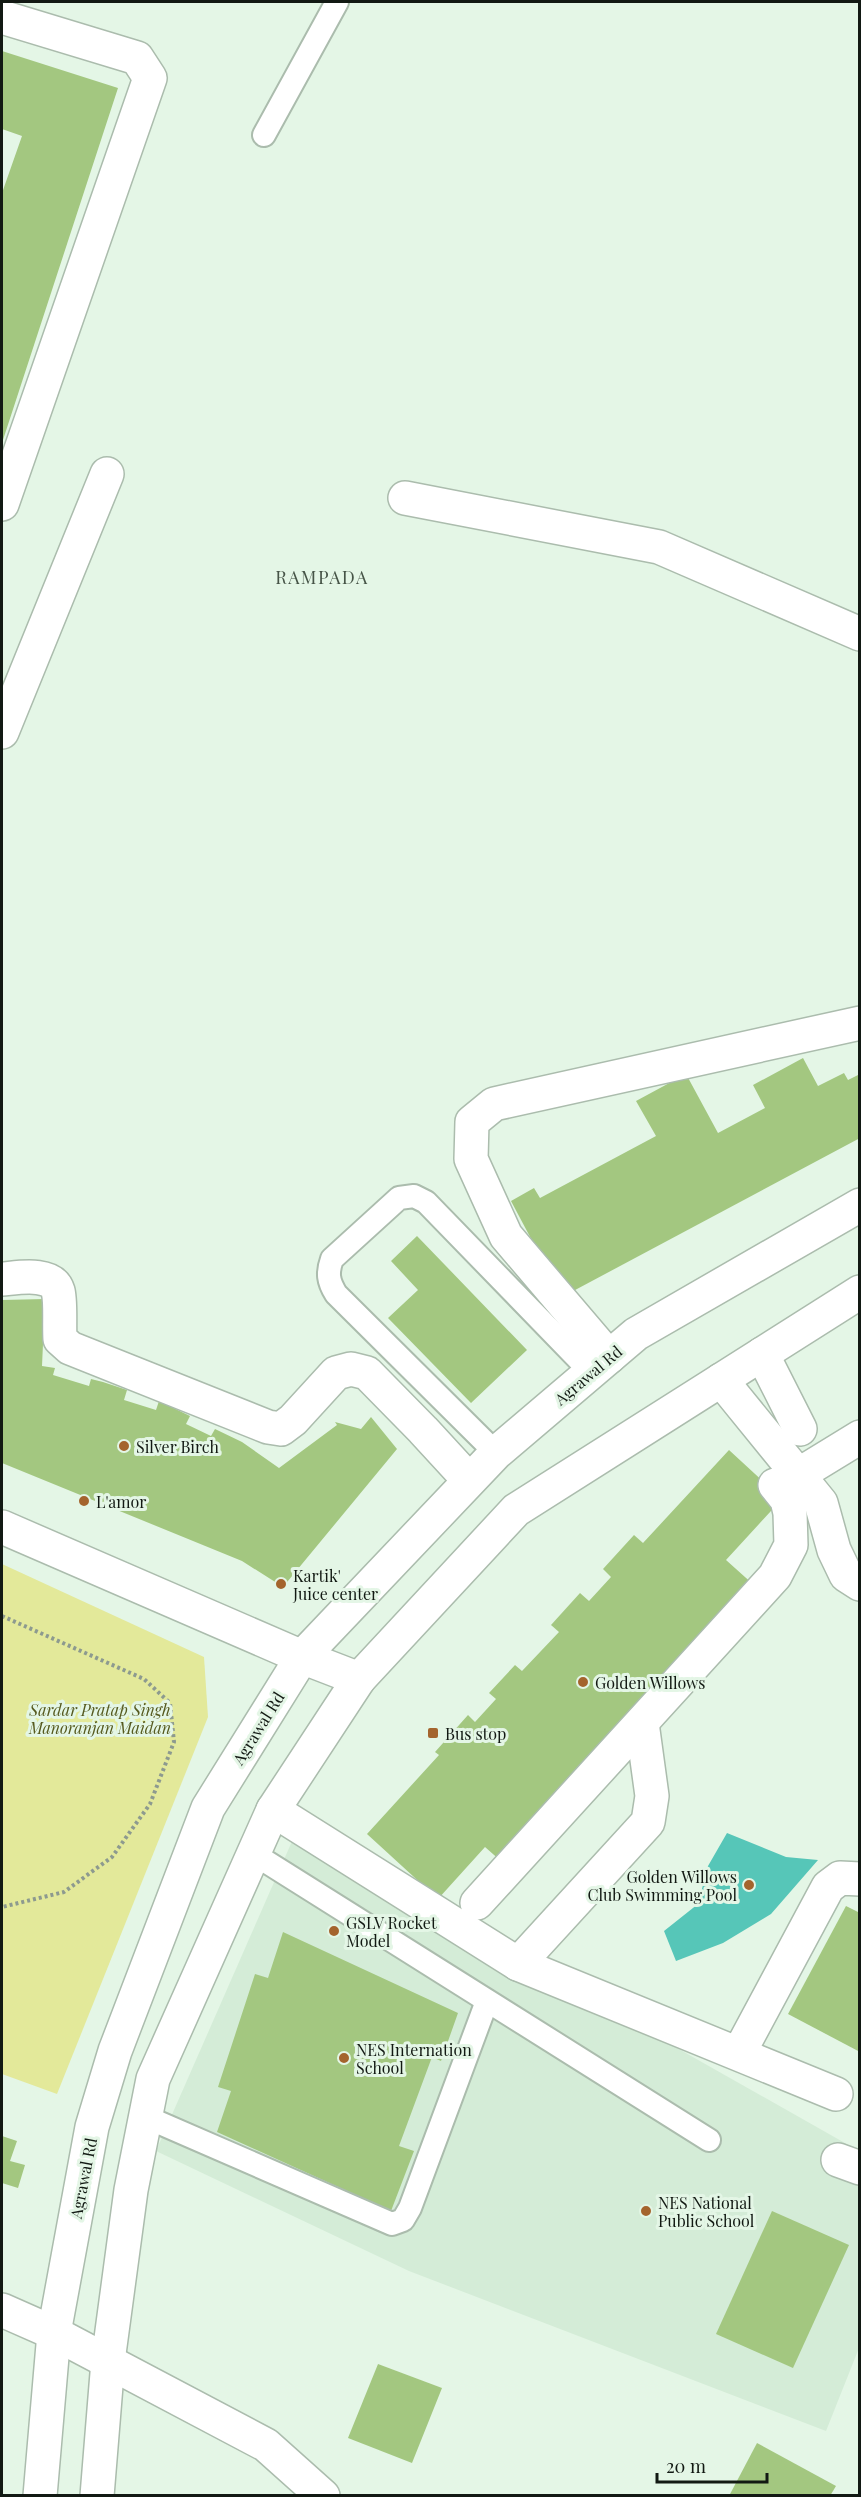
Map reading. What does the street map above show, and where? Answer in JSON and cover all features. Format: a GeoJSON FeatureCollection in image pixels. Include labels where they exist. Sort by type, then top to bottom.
{"type":"FeatureCollection","features":[{"type":"Feature","properties":{"kind":"street"},"geometry":{"type":"LineString","coordinates":[[2,17],[137,58],[150,78],[2,504]]}},
{"type":"Feature","properties":{"kind":"street"},"geometry":{"type":"LineString","coordinates":[[2,732],[107,474]]}},
{"type":"Feature","properties":{"kind":"street"},"geometry":{"type":"LineString","coordinates":[[405,498],[659,547],[860,634]]}},
{"type":"Feature","properties":{"kind":"street"},"geometry":{"type":"LineString","coordinates":[[600,1365],[506,1236],[471,1158],[472,1122],[494,1104],[860,1023]]}},
{"type":"Feature","properties":{"kind":"street","name":"Agrawal Rd"},"geometry":{"type":"LineString","coordinates":[[40,2496],[54,2333],[92,2127],[115,2051],[208,1808],[302,1658],[496,1453],[636,1334],[860,1205]]}},
{"type":"Feature","properties":{"kind":"street"},"geometry":{"type":"LineString","coordinates":[[2,1279],[37,1278],[51,1281],[58,1290],[60,1339],[70,1348],[268,1427],[281,1429],[293,1420],[336,1373],[351,1369],[367,1373],[469,1480]]}},
{"type":"Feature","properties":{"kind":"street"},"geometry":{"type":"LineString","coordinates":[[97,2496],[108,2361],[131,2190],[153,2079],[273,1810],[359,1679],[516,1510],[860,1292]]}},
{"type":"Feature","properties":{"kind":"street"},"geometry":{"type":"LineString","coordinates":[[762,1354],[800,1429]]}},
{"type":"Feature","properties":{"kind":"street"},"geometry":{"type":"LineString","coordinates":[[721,1380],[786,1474],[821,1503],[834,1550],[846,1575],[860,1584]]}},
{"type":"Feature","properties":{"kind":"street"},"geometry":{"type":"LineString","coordinates":[[786,1474],[860,1437]]}},
{"type":"Feature","properties":{"kind":"street"},"geometry":{"type":"LineString","coordinates":[[477,1903],[775,1576],[791,1545],[786,1474]]}},
{"type":"Feature","properties":{"kind":"street"},"geometry":{"type":"LineString","coordinates":[[2,1527],[302,1658],[359,1679]]}},
{"type":"Feature","properties":{"kind":"street"},"geometry":{"type":"LineString","coordinates":[[518,1964],[648,1822],[652,1796],[642,1723]]}},
{"type":"Feature","properties":{"kind":"street"},"geometry":{"type":"LineString","coordinates":[[273,1810],[518,1964],[836,2094]]}},
{"type":"Feature","properties":{"kind":"street"},"geometry":{"type":"LineString","coordinates":[[739,2053],[828,1887],[840,1878],[860,1879]]}},
{"type":"Feature","properties":{"kind":"street"},"geometry":{"type":"LineString","coordinates":[[2,2310],[54,2333],[266,2445],[323,2496]]}},
{"type":"Feature","properties":{"kind":"lane"},"geometry":{"type":"LineString","coordinates":[[264,135],[337,2]]}},
{"type":"Feature","properties":{"kind":"lane"},"geometry":{"type":"LineString","coordinates":[[496,1453],[336,1294],[329,1283],[328,1271],[332,1259],[399,1198],[414,1196],[426,1202],[600,1365]]}},
{"type":"Feature","properties":{"kind":"lane"},"geometry":{"type":"LineString","coordinates":[[254,1854],[709,2140]]}},
{"type":"Feature","properties":{"kind":"lane"},"geometry":{"type":"LineString","coordinates":[[146,2117],[392,2224],[403,2220],[410,2208],[487,2001]]}},
{"type":"Feature","properties":{"kind":"path"},"geometry":{"type":"LineString","coordinates":[[2,1616],[144,1679],[170,1703],[174,1742],[150,1804],[112,1857],[64,1892],[2,1906]]}},
{"type":"Feature","properties":{"kind":"shaded area"},"geometry":{"type":"Polygon","coordinates":[[[293,1839],[555,1979],[859,2151],[859,2348],[826,2431],[409,2271],[156,2151],[293,1839]]]}},
{"type":"Feature","properties":{"kind":"green space","name":"Sardar Pratap Singh Manoranjan Maidan"},"geometry":{"type":"Polygon","coordinates":[[[2,1564],[204,1657],[208,1717],[57,2094],[2,2074],[2,1564]]]}},
{"type":"Feature","properties":{"kind":"water","name":"Golden Willows Club Swimming Pool"},"geometry":{"type":"Polygon","coordinates":[[[727,1833],[786,1857],[818,1860],[771,1914],[723,1943],[676,1961],[664,1931],[698,1904],[708,1866],[727,1833]]]}},
{"type":"Feature","properties":{"kind":"building"},"geometry":{"type":"Polygon","coordinates":[[[2,51],[118,88],[2,443],[2,193],[22,136],[2,129],[2,51]]]}},
{"type":"Feature","properties":{"kind":"building"},"geometry":{"type":"Polygon","coordinates":[[[803,1058],[818,1086],[844,1073],[848,1080],[860,1074],[860,1138],[562,1297],[511,1201],[534,1188],[540,1198],[656,1136],[636,1101],[686,1074],[718,1133],[765,1108],[753,1085],[803,1058]]]}},
{"type":"Feature","properties":{"kind":"building"},"geometry":{"type":"Polygon","coordinates":[[[417,1236],[527,1350],[471,1403],[388,1318],[418,1290],[391,1261],[417,1236]]]}},
{"type":"Feature","properties":{"kind":"building","name":"Silver Birch"},"geometry":{"type":"Polygon","coordinates":[[[45,1299],[42,1366],[55,1368],[53,1375],[89,1386],[91,1379],[127,1390],[124,1400],[156,1410],[159,1401],[190,1416],[186,1424],[211,1436],[215,1429],[242,1442],[279,1468],[337,1425],[335,1422],[361,1429],[371,1417],[397,1449],[283,1587],[242,1561],[2,1463],[2,1300],[45,1299]]]}},
{"type":"Feature","properties":{"kind":"building","name":"Golden Willows"},"geometry":{"type":"Polygon","coordinates":[[[729,1450],[782,1499],[726,1560],[755,1586],[502,1862],[485,1847],[438,1899],[367,1834],[439,1755],[435,1752],[468,1715],[475,1722],[496,1699],[489,1693],[515,1665],[522,1671],[559,1632],[551,1625],[580,1593],[589,1601],[611,1577],[603,1569],[634,1535],[643,1543],[729,1450]]]}},
{"type":"Feature","properties":{"kind":"building"},"geometry":{"type":"Polygon","coordinates":[[[846,1906],[860,1913],[860,2052],[788,2014],[846,1906]]]}},
{"type":"Feature","properties":{"kind":"building"},"geometry":{"type":"Polygon","coordinates":[[[283,1932],[458,2013],[441,2061],[432,2057],[399,2146],[414,2151],[391,2211],[217,2132],[231,2091],[218,2087],[255,1974],[268,1978],[283,1932]]]}},
{"type":"Feature","properties":{"kind":"building"},"geometry":{"type":"Polygon","coordinates":[[[2,2136],[17,2141],[10,2161],[25,2165],[18,2188],[2,2183],[2,2136]]]}},
{"type":"Feature","properties":{"kind":"building"},"geometry":{"type":"Polygon","coordinates":[[[772,2211],[849,2245],[793,2368],[716,2334],[772,2211]]]}},
{"type":"Feature","properties":{"kind":"building"},"geometry":{"type":"Polygon","coordinates":[[[378,2364],[442,2388],[412,2463],[348,2438],[378,2364]]]}},
{"type":"Feature","properties":{"kind":"building"},"geometry":{"type":"Polygon","coordinates":[[[757,2443],[836,2486],[830,2496],[729,2496],[757,2443]]]}},
{"type":"Feature","properties":{"kind":"place","name":"Silver Birch"},"geometry":{"type":"Point","coordinates":[124,1446]}},
{"type":"Feature","properties":{"kind":"place","name":"L'amor"},"geometry":{"type":"Point","coordinates":[84,1501]}},
{"type":"Feature","properties":{"kind":"place","name":"Kartik' Juice center"},"geometry":{"type":"Point","coordinates":[281,1584]}},
{"type":"Feature","properties":{"kind":"place","name":"Golden Willows"},"geometry":{"type":"Point","coordinates":[583,1682]}},
{"type":"Feature","properties":{"kind":"place","name":"Bus stop"},"geometry":{"type":"Point","coordinates":[433,1733]}},
{"type":"Feature","properties":{"kind":"place","name":"Golden Willows Club Swimming Pool"},"geometry":{"type":"Point","coordinates":[749,1885]}},
{"type":"Feature","properties":{"kind":"place","name":"GSLV Rocket Model"},"geometry":{"type":"Point","coordinates":[334,1931]}},
{"type":"Feature","properties":{"kind":"place","name":"NES Internation School"},"geometry":{"type":"Point","coordinates":[344,2058]}},
{"type":"Feature","properties":{"kind":"place","name":"NES National Public School"},"geometry":{"type":"Point","coordinates":[646,2211]}},
{"type":"Feature","properties":{"kind":"district","name":"RAMPADA"},"geometry":{"type":"Point","coordinates":[322,577]}}]}
